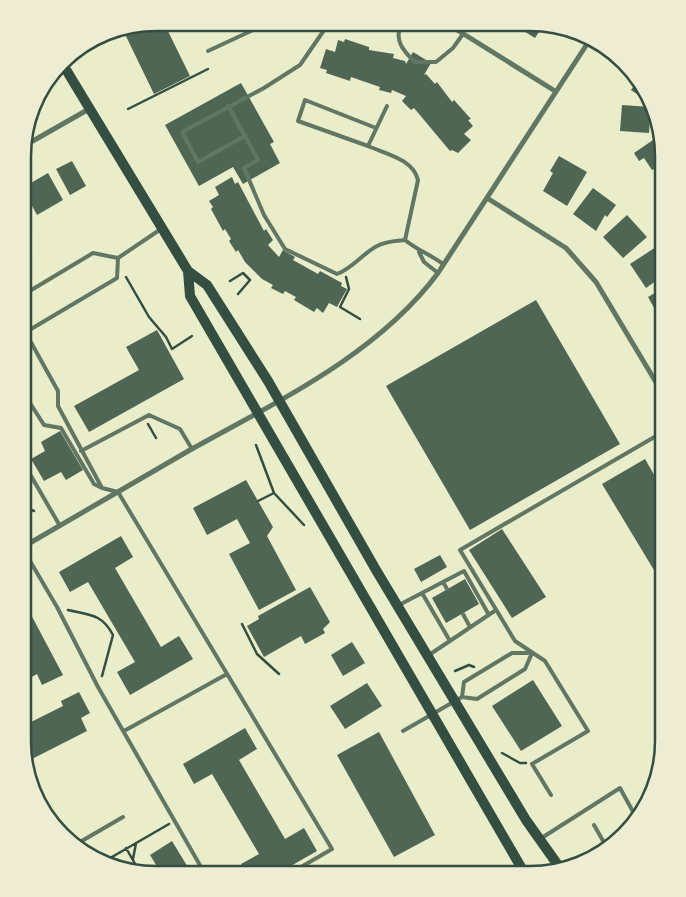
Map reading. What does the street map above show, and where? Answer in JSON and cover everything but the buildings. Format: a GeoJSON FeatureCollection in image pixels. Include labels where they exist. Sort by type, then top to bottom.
{"type":"FeatureCollection","features":[{"type":"Feature","properties":{"kind":"main road"},"geometry":{"type":"LineString","coordinates":[[66,70],[188,271],[207,285],[279,399],[397,606],[427,656],[458,699],[540,839],[556,862]]}},
{"type":"Feature","properties":{"kind":"main road"},"geometry":{"type":"LineString","coordinates":[[188,271],[190,296],[520,866]]}},
{"type":"Feature","properties":{"kind":"street"},"geometry":{"type":"LineString","coordinates":[[459,31],[555,91]]}},
{"type":"Feature","properties":{"kind":"street"},"geometry":{"type":"LineString","coordinates":[[31,543],[258,412],[366,345],[411,304],[438,273],[586,45]]}},
{"type":"Feature","properties":{"kind":"street"},"geometry":{"type":"LineString","coordinates":[[32,141],[89,109]]}},
{"type":"Feature","properties":{"kind":"street"},"geometry":{"type":"LineString","coordinates":[[487,198],[566,248],[596,282],[655,380]]}},
{"type":"Feature","properties":{"kind":"lane"},"geometry":{"type":"LineString","coordinates":[[398,31],[401,49],[415,62],[436,62],[453,48],[463,34]]}},
{"type":"Feature","properties":{"kind":"lane"},"geometry":{"type":"LineString","coordinates":[[208,51],[249,32]]}},
{"type":"Feature","properties":{"kind":"lane"},"geometry":{"type":"LineString","coordinates":[[245,136],[198,162],[182,132],[264,88],[300,65],[323,32]]}},
{"type":"Feature","properties":{"kind":"lane"},"geometry":{"type":"LineString","coordinates":[[376,128],[305,100],[298,121],[368,146],[406,162],[416,170],[418,180],[405,240]]}},
{"type":"Feature","properties":{"kind":"lane"},"geometry":{"type":"LineString","coordinates":[[228,106],[258,160],[244,168],[264,215],[285,249],[337,274],[348,270],[376,246],[390,241],[405,240],[419,252],[424,262],[438,273]]}},
{"type":"Feature","properties":{"kind":"lane"},"geometry":{"type":"LineString","coordinates":[[368,146],[387,106]]}},
{"type":"Feature","properties":{"kind":"lane"},"geometry":{"type":"LineString","coordinates":[[31,329],[117,278],[118,261],[161,228]]}},
{"type":"Feature","properties":{"kind":"lane"},"geometry":{"type":"LineString","coordinates":[[419,252],[431,255],[444,264]]}},
{"type":"Feature","properties":{"kind":"lane"},"geometry":{"type":"LineString","coordinates":[[31,290],[93,253],[118,261]]}},
{"type":"Feature","properties":{"kind":"lane"},"geometry":{"type":"LineString","coordinates":[[31,341],[58,391],[58,406],[102,488]]}},
{"type":"Feature","properties":{"kind":"lane"},"geometry":{"type":"LineString","coordinates":[[31,405],[44,425],[61,428],[94,484],[118,492],[332,849],[303,866]]}},
{"type":"Feature","properties":{"kind":"lane"},"geometry":{"type":"LineString","coordinates":[[81,451],[149,415],[180,430],[192,449]]}},
{"type":"Feature","properties":{"kind":"lane"},"geometry":{"type":"LineString","coordinates":[[551,795],[532,764],[588,731],[545,661],[514,641],[460,550],[655,437]]}},
{"type":"Feature","properties":{"kind":"lane"},"geometry":{"type":"LineString","coordinates":[[31,476],[60,526]]}},
{"type":"Feature","properties":{"kind":"lane"},"geometry":{"type":"LineString","coordinates":[[31,562],[98,687],[201,866]]}},
{"type":"Feature","properties":{"kind":"lane"},"geometry":{"type":"LineString","coordinates":[[397,606],[464,571],[489,615]]}},
{"type":"Feature","properties":{"kind":"lane"},"geometry":{"type":"LineString","coordinates":[[443,582],[447,589]]}},
{"type":"Feature","properties":{"kind":"lane"},"geometry":{"type":"LineString","coordinates":[[422,593],[450,641]]}},
{"type":"Feature","properties":{"kind":"lane"},"geometry":{"type":"LineString","coordinates":[[427,656],[496,610]]}},
{"type":"Feature","properties":{"kind":"lane"},"geometry":{"type":"LineString","coordinates":[[463,614],[470,627]]}},
{"type":"Feature","properties":{"kind":"lane"},"geometry":{"type":"LineString","coordinates":[[458,699],[464,682],[512,653],[532,653]]}},
{"type":"Feature","properties":{"kind":"lane"},"geometry":{"type":"LineString","coordinates":[[402,731],[458,699],[477,699],[525,669],[532,653]]}},
{"type":"Feature","properties":{"kind":"lane"},"geometry":{"type":"LineString","coordinates":[[124,732],[227,674]]}},
{"type":"Feature","properties":{"kind":"lane"},"geometry":{"type":"LineString","coordinates":[[540,839],[620,788],[633,811]]}},
{"type":"Feature","properties":{"kind":"lane"},"geometry":{"type":"LineString","coordinates":[[82,841],[123,817]]}},
{"type":"Feature","properties":{"kind":"lane"},"geometry":{"type":"LineString","coordinates":[[594,825],[603,842]]}},
{"type":"Feature","properties":{"kind":"path"},"geometry":{"type":"LineString","coordinates":[[128,109],[208,69]]}},
{"type":"Feature","properties":{"kind":"path"},"geometry":{"type":"LineString","coordinates":[[118,261],[149,317],[166,337],[172,349],[192,336]]}},
{"type":"Feature","properties":{"kind":"path"},"geometry":{"type":"LineString","coordinates":[[342,272],[349,283],[349,289],[340,307],[360,318]]}},
{"type":"Feature","properties":{"kind":"path"},"geometry":{"type":"LineString","coordinates":[[230,282],[243,273],[250,280],[238,294]]}},
{"type":"Feature","properties":{"kind":"path"},"geometry":{"type":"LineString","coordinates":[[143,417],[156,438]]}},
{"type":"Feature","properties":{"kind":"path"},"geometry":{"type":"LineString","coordinates":[[256,445],[274,493],[304,526]]}},
{"type":"Feature","properties":{"kind":"path"},"geometry":{"type":"LineString","coordinates":[[258,501],[274,493]]}},
{"type":"Feature","properties":{"kind":"path"},"geometry":{"type":"LineString","coordinates":[[57,608],[100,618],[113,635],[111,648],[98,687]]}},
{"type":"Feature","properties":{"kind":"path"},"geometry":{"type":"LineString","coordinates":[[242,624],[257,654],[279,674]]}},
{"type":"Feature","properties":{"kind":"path"},"geometry":{"type":"LineString","coordinates":[[455,671],[472,665],[478,674]]}},
{"type":"Feature","properties":{"kind":"path"},"geometry":{"type":"LineString","coordinates":[[502,753],[520,763],[532,764]]}},
{"type":"Feature","properties":{"kind":"path"},"geometry":{"type":"LineString","coordinates":[[111,857],[175,820]]}},
{"type":"Feature","properties":{"kind":"path"},"geometry":{"type":"LineString","coordinates":[[133,861],[136,843]]}},
{"type":"Feature","properties":{"kind":"path"},"geometry":{"type":"LineString","coordinates":[[126,848],[135,864]]}}]}
